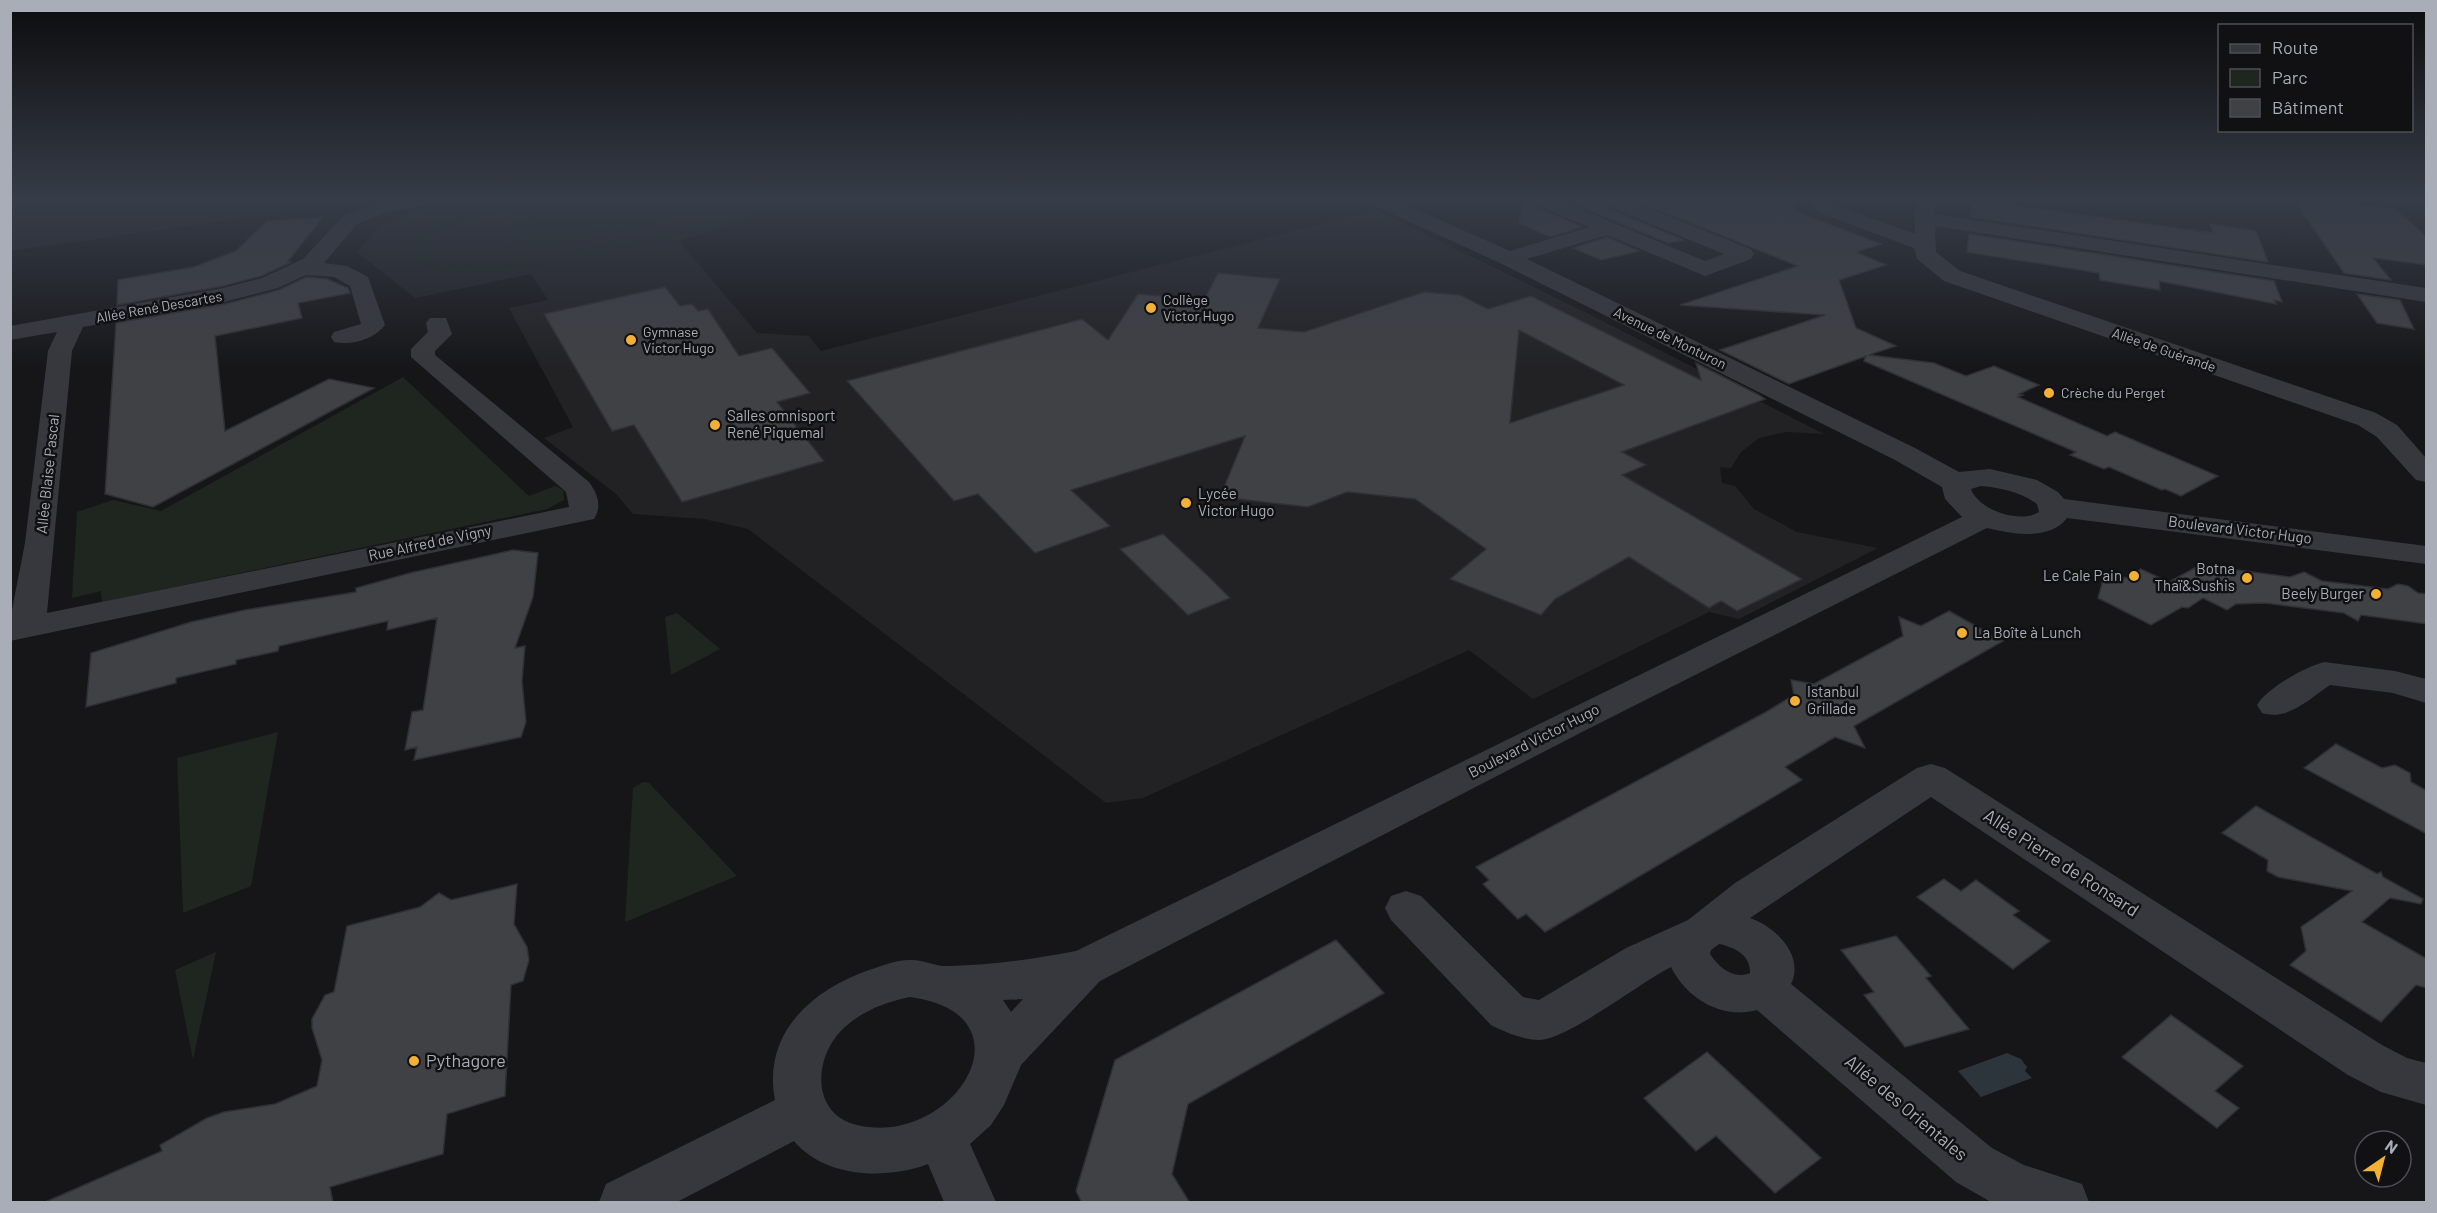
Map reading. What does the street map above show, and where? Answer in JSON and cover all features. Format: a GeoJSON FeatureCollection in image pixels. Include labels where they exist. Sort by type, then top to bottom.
{"type":"FeatureCollection","features":[{"type":"Feature","properties":{"kind":"street","name":"Allée René Descartes"},"geometry":{"type":"LineString","coordinates":[[10,333],[237,292],[287,277],[306,268],[316,257]]}},
{"type":"Feature","properties":{"kind":"street","name":"Avenue de Monturon"},"geometry":{"type":"LineString","coordinates":[[1505,257],[1905,454],[1959,484]]}},
{"type":"Feature","properties":{"kind":"street"},"geometry":{"type":"LineString","coordinates":[[1508,258],[1513,257]]}},
{"type":"Feature","properties":{"kind":"street"},"geometry":{"type":"LineString","coordinates":[[1676,257],[1705,269],[1736,257]]}},
{"type":"Feature","properties":{"kind":"street","name":"Allée de Guérande"},"geometry":{"type":"LineString","coordinates":[[1927,257],[1952,276],[2367,419],[2387,431],[2421,462]]}},
{"type":"Feature","properties":{"kind":"street"},"geometry":{"type":"LineString","coordinates":[[2203,257],[2427,295]]}},
{"type":"Feature","properties":{"kind":"street"},"geometry":{"type":"LineString","coordinates":[[306,268],[339,271],[360,282],[373,325],[365,332],[343,337]]}},
{"type":"Feature","properties":{"kind":"street","name":"Allée Blaise Pascal"},"geometry":{"type":"LineString","coordinates":[[19,630],[39,554],[60,351],[73,323]]}},
{"type":"Feature","properties":{"kind":"street","name":"Rue Alfred de Vigny"},"geometry":{"type":"LineString","coordinates":[[19,630],[583,513],[584,501],[579,488],[423,357],[423,349],[440,334],[438,323]]}},
{"type":"Feature","properties":{"kind":"street"},"geometry":{"type":"LineString","coordinates":[[1981,477],[2003,479],[2036,490],[2054,507],[2055,512],[2051,519],[2034,525],[2015,525],[1986,517],[1960,500],[1956,494],[1959,484],[1981,477]]}},
{"type":"Feature","properties":{"kind":"street","name":"Boulevard Victor Hugo"},"geometry":{"type":"LineString","coordinates":[[2054,507],[2427,555]]}},
{"type":"Feature","properties":{"kind":"street","name":"Boulevard Victor Hugo"},"geometry":{"type":"LineString","coordinates":[[950,985],[1023,980],[1084,968],[1573,721],[1864,579],[1931,542],[1986,517]]}},
{"type":"Feature","properties":{"kind":"street"},"geometry":{"type":"LineString","coordinates":[[2275,705],[2325,673],[2395,682],[2427,691]]}},
{"type":"Feature","properties":{"kind":"street","name":"Allée Pierre de Ronsard"},"geometry":{"type":"LineString","coordinates":[[1406,908],[1507,1011],[1518,1017],[1539,1021],[1547,1019],[1642,961],[1698,933],[1750,895],[1931,778],[2365,1060],[2398,1077],[2427,1084]]}},
{"type":"Feature","properties":{"kind":"street","name":"Allée des Orientales"},"geometry":{"type":"LineString","coordinates":[[1698,933],[1688,947],[1689,959],[1696,972],[1709,984],[1725,992],[1743,994],[1764,989],[1974,1165],[2013,1187],[2063,1203]]}},
{"type":"Feature","properties":{"kind":"street","name":"Boulevard Victor Hugo"},"geometry":{"type":"LineString","coordinates":[[998,1056],[1084,968]]}},
{"type":"Feature","properties":{"kind":"street"},"geometry":{"type":"LineString","coordinates":[[926,979],[950,985],[970,995],[992,1021],[997,1035],[998,1056],[987,1090],[964,1118],[941,1135],[898,1151],[852,1149],[832,1141],[817,1131],[803,1111],[797,1095],[796,1074],[800,1056],[807,1041],[826,1016],[861,991],[885,982],[926,979]]}},
{"type":"Feature","properties":{"kind":"street"},"geometry":{"type":"LineString","coordinates":[[625,1203],[803,1111]]}},
{"type":"Feature","properties":{"kind":"street"},"geometry":{"type":"LineString","coordinates":[[941,1135],[970,1203]]}},
{"type":"Feature","properties":{"kind":"shaded area","name":"Lycée Victor Hugo"},"geometry":{"type":"Polygon","coordinates":[[[363,257],[692,257],[757,333],[809,336],[821,351],[1193,257],[1471,257],[1824,434],[1786,432],[1759,438],[1741,452],[1731,468],[1720,467],[1722,483],[1735,486],[1754,509],[1797,532],[1878,548],[1739,619],[1709,612],[1533,699],[1469,650],[1143,798],[1106,803],[748,529],[704,519],[633,514],[616,494],[544,438],[573,427],[509,308],[548,300],[531,274],[415,298],[363,257]]]}},
{"type":"Feature","properties":{"kind":"shaded area"},"geometry":{"type":"Polygon","coordinates":[[[2007,1053],[2021,1059],[2027,1067],[2025,1071],[2032,1078],[1981,1097],[1958,1071],[2007,1053]]]}},
{"type":"Feature","properties":{"kind":"green space"},"geometry":{"type":"Polygon","coordinates":[[[411,257],[430,257],[436,261],[459,266],[515,264],[552,257],[578,257],[487,272],[450,272],[423,266],[411,257]]]}},
{"type":"Feature","properties":{"kind":"green space"},"geometry":{"type":"Polygon","coordinates":[[[403,377],[529,496],[555,486],[563,490],[564,500],[547,509],[102,602],[101,591],[72,598],[77,512],[113,500],[161,511],[403,377]]]}},
{"type":"Feature","properties":{"kind":"green space"},"geometry":{"type":"Polygon","coordinates":[[[677,613],[720,649],[671,675],[665,617],[677,613]]]}},
{"type":"Feature","properties":{"kind":"green space"},"geometry":{"type":"Polygon","coordinates":[[[278,732],[251,886],[183,913],[177,758],[278,732]]]}},
{"type":"Feature","properties":{"kind":"green space"},"geometry":{"type":"Polygon","coordinates":[[[643,782],[649,783],[737,876],[625,922],[633,788],[643,782]]]}},
{"type":"Feature","properties":{"kind":"green space"},"geometry":{"type":"Polygon","coordinates":[[[216,952],[193,1060],[175,970],[216,952]]]}},
{"type":"Feature","properties":{"kind":"building"},"geometry":{"type":"Polygon","coordinates":[[[221,257],[291,257],[288,261],[291,262],[261,276],[223,286],[117,305],[118,280],[194,267],[221,257]]]}},
{"type":"Feature","properties":{"kind":"building"},"geometry":{"type":"Polygon","coordinates":[[[1593,257],[1615,257],[1601,260],[1593,257]]]}},
{"type":"Feature","properties":{"kind":"building"},"geometry":{"type":"Polygon","coordinates":[[[1775,257],[1867,257],[1886,265],[1839,280],[1856,328],[1896,346],[1869,355],[1934,363],[1966,376],[1994,366],[2039,385],[2019,394],[2023,395],[2018,397],[2107,436],[2115,432],[2218,476],[2181,496],[2165,489],[2162,490],[2109,467],[2104,469],[2070,455],[2076,452],[1864,361],[1866,356],[1789,384],[1720,350],[1825,315],[1680,305],[1798,266],[1775,257]]]}},
{"type":"Feature","properties":{"kind":"building"},"geometry":{"type":"Polygon","coordinates":[[[1996,257],[2116,257],[2274,281],[2282,302],[2274,300],[2276,304],[2159,281],[2160,290],[2100,280],[2099,273],[1996,257]]]}},
{"type":"Feature","properties":{"kind":"building"},"geometry":{"type":"Polygon","coordinates":[[[2232,257],[2266,257],[2268,262],[2232,257]]]}},
{"type":"Feature","properties":{"kind":"building"},"geometry":{"type":"Polygon","coordinates":[[[2333,257],[2427,257],[2427,265],[2373,258],[2391,280],[2344,273],[2333,257]]]}},
{"type":"Feature","properties":{"kind":"building"},"geometry":{"type":"Polygon","coordinates":[[[1218,273],[1280,279],[1258,328],[1304,332],[1424,292],[1460,295],[1488,309],[1531,296],[1701,380],[1696,363],[1765,399],[1622,452],[1646,465],[1622,475],[1802,579],[1737,611],[1721,601],[1709,608],[1629,557],[1555,599],[1541,615],[1450,579],[1486,549],[1415,499],[1347,492],[1308,507],[1220,497],[1245,436],[1071,490],[1110,526],[1035,553],[978,494],[954,501],[847,381],[1082,319],[1108,340],[1138,294],[1204,300],[1218,273]],[[1519,330],[1510,423],[1624,385],[1519,330]]]}},
{"type":"Feature","properties":{"kind":"building"},"geometry":{"type":"Polygon","coordinates":[[[306,277],[327,279],[348,288],[350,293],[298,303],[302,318],[215,336],[225,431],[329,379],[374,388],[153,507],[105,494],[116,323],[225,304],[279,290],[306,277]]]}},
{"type":"Feature","properties":{"kind":"building","name":"Salles omnisport René Piquemal"},"geometry":{"type":"Polygon","coordinates":[[[665,287],[680,306],[692,304],[698,311],[708,309],[739,356],[772,348],[810,393],[777,402],[824,461],[682,502],[634,425],[612,431],[544,314],[665,287]]]}},
{"type":"Feature","properties":{"kind":"building"},"geometry":{"type":"Polygon","coordinates":[[[2357,294],[2400,300],[2414,329],[2377,323],[2357,294]]]}},
{"type":"Feature","properties":{"kind":"building"},"geometry":{"type":"Polygon","coordinates":[[[1163,534],[1230,598],[1188,615],[1120,549],[1163,534]]]}},
{"type":"Feature","properties":{"kind":"building"},"geometry":{"type":"Polygon","coordinates":[[[513,550],[538,553],[533,597],[515,648],[525,646],[522,681],[526,722],[521,737],[414,760],[417,747],[405,750],[412,712],[423,710],[437,618],[387,630],[388,621],[279,646],[278,651],[236,660],[236,664],[176,678],[176,683],[86,707],[91,653],[191,622],[245,610],[356,592],[356,588],[410,573],[513,550]]]}},
{"type":"Feature","properties":{"kind":"building"},"geometry":{"type":"Polygon","coordinates":[[[2200,565],[2290,577],[2304,572],[2322,581],[2388,589],[2398,584],[2408,586],[2418,593],[2427,594],[2427,624],[2361,615],[2358,621],[2344,613],[2265,603],[2236,604],[2227,610],[2203,598],[2188,608],[2182,607],[2151,625],[2098,598],[2105,572],[2126,578],[2141,569],[2169,582],[2200,565]]]}},
{"type":"Feature","properties":{"kind":"building"},"geometry":{"type":"Polygon","coordinates":[[[1949,611],[2003,641],[1854,726],[1865,748],[1835,737],[1785,767],[1802,780],[1545,932],[1526,914],[1518,919],[1483,884],[1489,880],[1476,867],[1766,712],[1794,695],[1791,680],[1814,684],[1903,636],[1899,617],[1921,626],[1949,611]]]}},
{"type":"Feature","properties":{"kind":"building"},"geometry":{"type":"Polygon","coordinates":[[[2336,744],[2382,768],[2395,765],[2410,773],[2411,782],[2427,791],[2427,834],[2304,768],[2336,744]]]}},
{"type":"Feature","properties":{"kind":"building"},"geometry":{"type":"Polygon","coordinates":[[[2256,806],[2377,874],[2381,872],[2383,877],[2423,899],[2421,904],[2390,898],[2362,922],[2427,959],[2427,988],[2416,985],[2381,1022],[2290,965],[2306,951],[2301,927],[2352,891],[2278,877],[2267,871],[2268,860],[2222,833],[2256,806]]]}},
{"type":"Feature","properties":{"kind":"building"},"geometry":{"type":"Polygon","coordinates":[[[1944,879],[1961,891],[1976,880],[2019,911],[2013,915],[2050,941],[2013,969],[1917,897],[1944,879]]]}},
{"type":"Feature","properties":{"kind":"building","name":"Pythagore"},"geometry":{"type":"Polygon","coordinates":[[[517,884],[514,924],[527,947],[529,960],[523,981],[511,985],[505,1096],[447,1114],[443,1154],[330,1187],[333,1203],[43,1203],[162,1151],[160,1145],[207,1118],[224,1112],[275,1104],[317,1086],[322,1060],[312,1028],[312,1019],[325,995],[334,992],[347,926],[420,907],[439,893],[451,900],[517,884]]]}},
{"type":"Feature","properties":{"kind":"building"},"geometry":{"type":"Polygon","coordinates":[[[1896,936],[1931,976],[1926,978],[1969,1029],[1905,1047],[1864,995],[1874,992],[1841,950],[1896,936]]]}},
{"type":"Feature","properties":{"kind":"building"},"geometry":{"type":"Polygon","coordinates":[[[1336,940],[1384,993],[1188,1104],[1172,1174],[1190,1203],[1082,1203],[1076,1191],[1115,1060],[1336,940]]]}},
{"type":"Feature","properties":{"kind":"building"},"geometry":{"type":"Polygon","coordinates":[[[2171,1015],[2243,1066],[2215,1091],[2239,1108],[2217,1128],[2122,1057],[2171,1015]]]}},
{"type":"Feature","properties":{"kind":"building"},"geometry":{"type":"Polygon","coordinates":[[[1707,1052],[1821,1158],[1775,1193],[1716,1136],[1696,1151],[1644,1098],[1707,1052]]]}},
{"type":"Feature","properties":{"kind":"place","name":"Collège Victor Hugo"},"geometry":{"type":"Point","coordinates":[1151,308]}},
{"type":"Feature","properties":{"kind":"place","name":"Gymnase Victor Hugo"},"geometry":{"type":"Point","coordinates":[631,340]}},
{"type":"Feature","properties":{"kind":"place","name":"Crèche du Perget"},"geometry":{"type":"Point","coordinates":[2049,393]}},
{"type":"Feature","properties":{"kind":"place","name":"Salles omnisport René Piquemal"},"geometry":{"type":"Point","coordinates":[715,425]}},
{"type":"Feature","properties":{"kind":"place","name":"Lycée Victor Hugo"},"geometry":{"type":"Point","coordinates":[1186,503]}},
{"type":"Feature","properties":{"kind":"place","name":"Le Cale Pain"},"geometry":{"type":"Point","coordinates":[2134,576]}},
{"type":"Feature","properties":{"kind":"place","name":"Botna Thaï&Sushis"},"geometry":{"type":"Point","coordinates":[2247,578]}},
{"type":"Feature","properties":{"kind":"place","name":"Beely Burger"},"geometry":{"type":"Point","coordinates":[2376,594]}},
{"type":"Feature","properties":{"kind":"place","name":"La Boîte à Lunch"},"geometry":{"type":"Point","coordinates":[1962,633]}},
{"type":"Feature","properties":{"kind":"place","name":"Istanbul Grillade"},"geometry":{"type":"Point","coordinates":[1795,701]}},
{"type":"Feature","properties":{"kind":"place","name":"Pythagore"},"geometry":{"type":"Point","coordinates":[414,1061]}}]}
